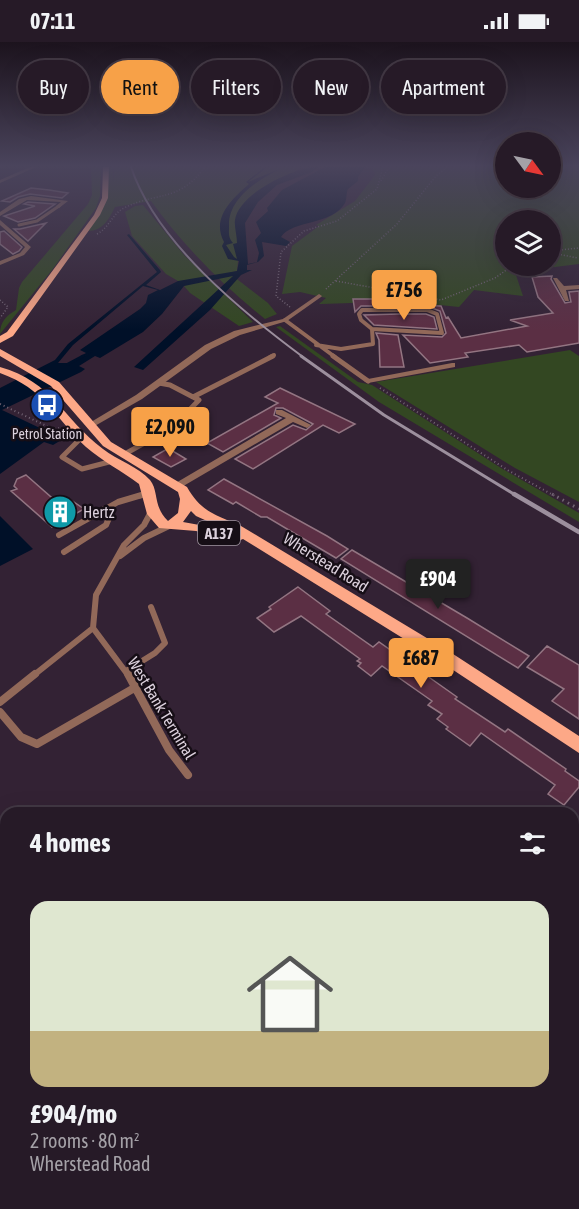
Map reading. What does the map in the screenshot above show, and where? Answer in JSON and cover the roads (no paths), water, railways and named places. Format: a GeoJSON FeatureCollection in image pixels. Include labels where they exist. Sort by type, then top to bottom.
{"type":"FeatureCollection","features":[{"type":"Feature","properties":{"kind":"main road","name":"A137"},"geometry":{"type":"LineString","coordinates":[[0,340],[10,334],[91,221]]}},
{"type":"Feature","properties":{"kind":"main road","name":"A137"},"geometry":{"type":"LineString","coordinates":[[3,357],[10,342],[10,334]]}},
{"type":"Feature","properties":{"kind":"main road","name":"Wherstead Road"},"geometry":{"type":"LineString","coordinates":[[3,357],[55,384],[118,458],[145,482],[149,493]]}},
{"type":"Feature","properties":{"kind":"main road","name":"Wherstead Road"},"geometry":{"type":"LineString","coordinates":[[0,370],[17,375],[43,390],[82,437],[118,458],[177,486],[184,492],[186,500],[200,513],[236,529],[266,547],[444,656],[579,745]]}},
{"type":"Feature","properties":{"kind":"main road"},"geometry":{"type":"LineString","coordinates":[[149,493],[152,510],[158,522],[170,526]]}},
{"type":"Feature","properties":{"kind":"main road","name":"A137"},"geometry":{"type":"LineString","coordinates":[[170,526],[184,514],[186,500]]}},
{"type":"Feature","properties":{"kind":"main road","name":"Wherstead Road"},"geometry":{"type":"LineString","coordinates":[[170,526],[209,530],[266,547]]}},
{"type":"Feature","properties":{"kind":"street"},"geometry":{"type":"LineString","coordinates":[[0,223],[28,247],[22,254],[0,263]]}},
{"type":"Feature","properties":{"kind":"street"},"geometry":{"type":"LineString","coordinates":[[555,279],[567,300]]}},
{"type":"Feature","properties":{"kind":"street"},"geometry":{"type":"LineString","coordinates":[[562,288],[579,287]]}},
{"type":"Feature","properties":{"kind":"street"},"geometry":{"type":"LineString","coordinates":[[90,425],[119,411],[213,344],[237,333],[285,320],[320,296]]}},
{"type":"Feature","properties":{"kind":"street"},"geometry":{"type":"LineString","coordinates":[[368,381],[452,365]]}},
{"type":"Feature","properties":{"kind":"street"},"geometry":{"type":"LineString","coordinates":[[279,412],[307,425]]}},
{"type":"Feature","properties":{"kind":"street"},"geometry":{"type":"LineString","coordinates":[[177,486],[293,418]]}},
{"type":"Feature","properties":{"kind":"lane"},"geometry":{"type":"LineString","coordinates":[[19,225],[35,221]]}},
{"type":"Feature","properties":{"kind":"lane"},"geometry":{"type":"LineString","coordinates":[[316,345],[341,349],[373,344],[372,329],[361,320],[359,314],[362,310],[436,312],[442,333],[372,329]]}},
{"type":"Feature","properties":{"kind":"lane"},"geometry":{"type":"LineString","coordinates":[[285,320],[368,381]]}},
{"type":"Feature","properties":{"kind":"lane"},"geometry":{"type":"LineString","coordinates":[[194,397],[273,355]]}},
{"type":"Feature","properties":{"kind":"lane"},"geometry":{"type":"LineString","coordinates":[[82,437],[62,457],[82,469],[118,458],[173,427],[199,400],[170,385],[159,383]]}},
{"type":"Feature","properties":{"kind":"lane"},"geometry":{"type":"LineString","coordinates":[[59,535],[118,502],[149,493]]}},
{"type":"Feature","properties":{"kind":"lane"},"geometry":{"type":"LineString","coordinates":[[64,552],[106,525],[109,518],[104,509]]}},
{"type":"Feature","properties":{"kind":"lane"},"geometry":{"type":"LineString","coordinates":[[0,702],[93,628],[96,595],[124,544],[144,525],[152,510]]}},
{"type":"Feature","properties":{"kind":"lane"},"geometry":{"type":"LineString","coordinates":[[117,558],[144,538],[170,526]]}},
{"type":"Feature","properties":{"kind":"lane"},"geometry":{"type":"LineString","coordinates":[[126,671],[162,648],[165,643],[152,607]]}},
{"type":"Feature","properties":{"kind":"lane","name":"West Bank Terminal"},"geometry":{"type":"LineString","coordinates":[[93,628],[126,671],[169,750],[188,775]]}},
{"type":"Feature","properties":{"kind":"lane"},"geometry":{"type":"LineString","coordinates":[[0,712],[24,739],[37,744],[136,687]]}},
{"type":"Feature","properties":{"kind":"water"},"geometry":{"type":"Polygon","coordinates":[[[221,221],[229,221],[230,237],[233,243],[226,245],[237,259],[233,244],[237,243],[235,221],[246,221],[248,264],[257,262],[259,253],[255,240],[261,233],[257,221],[314,221],[286,232],[281,237],[290,242],[286,246],[262,242],[264,256],[258,262],[247,265],[247,270],[252,270],[241,275],[210,310],[143,370],[134,367],[233,276],[184,286],[162,314],[143,332],[100,358],[95,356],[79,366],[85,369],[81,372],[2,410],[63,439],[53,445],[44,442],[0,474],[0,388],[55,360],[68,344],[157,272],[127,235],[129,234],[160,270],[161,272],[146,285],[160,290],[178,281],[237,271],[239,261],[228,259],[222,246],[224,242],[221,221]],[[143,286],[73,345],[58,363],[71,363],[88,354],[80,350],[140,309],[146,303],[148,295],[158,290],[143,286]]]}},
{"type":"Feature","properties":{"kind":"water"},"geometry":{"type":"Polygon","coordinates":[[[0,516],[33,549],[0,566],[0,516]]]}},
{"type":"Feature","properties":{"kind":"waterway"},"geometry":{"type":"LineString","coordinates":[[81,357],[92,351]]}},
{"type":"Feature","properties":{"kind":"waterway"},"geometry":{"type":"LineString","coordinates":[[68,364],[83,356]]}},
{"type":"Feature","properties":{"kind":"railway"},"geometry":{"type":"LineString","coordinates":[[160,221],[203,273],[253,318],[303,357]]}},
{"type":"Feature","properties":{"kind":"railway"},"geometry":{"type":"LineString","coordinates":[[301,356],[384,415],[517,496]]}},
{"type":"Feature","properties":{"kind":"railway"},"geometry":{"type":"LineString","coordinates":[[514,494],[579,532]]}},
{"type":"Feature","properties":{"kind":"place","name":"Petrol Station"},"geometry":{"type":"Point","coordinates":[47,405]}},
{"type":"Feature","properties":{"kind":"place","name":"Hertz"},"geometry":{"type":"Point","coordinates":[60,512]}}]}
